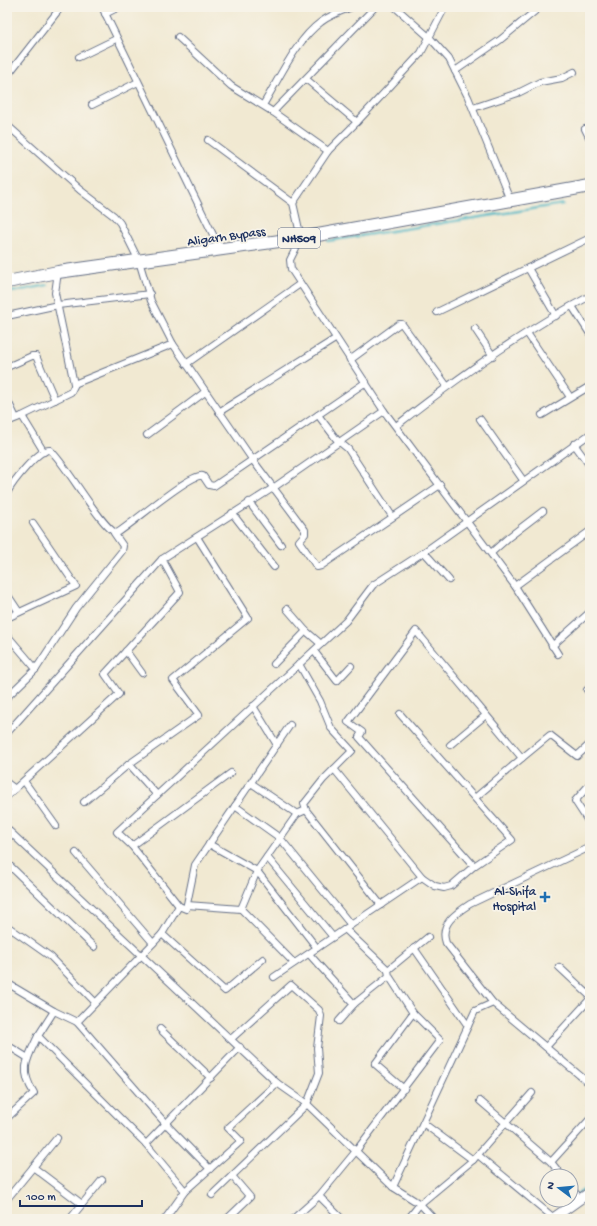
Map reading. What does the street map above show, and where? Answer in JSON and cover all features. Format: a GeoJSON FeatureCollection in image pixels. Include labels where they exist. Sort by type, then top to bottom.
{"type":"FeatureCollection","features":[{"type":"Feature","properties":{"kind":"highway","name":"Aligarh Bypass"},"geometry":{"type":"LineString","coordinates":[[7,282],[58,272],[221,251],[301,238],[590,186]]}},
{"type":"Feature","properties":{"kind":"street"},"geometry":{"type":"LineString","coordinates":[[7,76],[61,7]]}},
{"type":"Feature","properties":{"kind":"street"},"geometry":{"type":"LineString","coordinates":[[102,7],[116,39],[221,251]]}},
{"type":"Feature","properties":{"kind":"street"},"geometry":{"type":"LineString","coordinates":[[105,14],[119,7]]}},
{"type":"Feature","properties":{"kind":"street"},"geometry":{"type":"LineString","coordinates":[[263,105],[297,49],[311,31],[321,22],[352,7]]}},
{"type":"Feature","properties":{"kind":"street"},"geometry":{"type":"LineString","coordinates":[[273,112],[375,7]]}},
{"type":"Feature","properties":{"kind":"street"},"geometry":{"type":"LineString","coordinates":[[395,7],[430,38],[449,59],[473,108],[510,200]]}},
{"type":"Feature","properties":{"kind":"street"},"geometry":{"type":"LineString","coordinates":[[293,203],[328,151],[421,53],[445,7]]}},
{"type":"Feature","properties":{"kind":"street"},"geometry":{"type":"LineString","coordinates":[[456,71],[500,40],[540,7]]}},
{"type":"Feature","properties":{"kind":"street"},"geometry":{"type":"LineString","coordinates":[[178,37],[227,83],[263,105],[328,151]]}},
{"type":"Feature","properties":{"kind":"street"},"geometry":{"type":"LineString","coordinates":[[79,57],[116,39]]}},
{"type":"Feature","properties":{"kind":"street"},"geometry":{"type":"LineString","coordinates":[[473,108],[518,93],[540,82],[562,78],[574,72]]}},
{"type":"Feature","properties":{"kind":"street"},"geometry":{"type":"LineString","coordinates":[[306,79],[357,122]]}},
{"type":"Feature","properties":{"kind":"street"},"geometry":{"type":"LineString","coordinates":[[92,105],[138,82]]}},
{"type":"Feature","properties":{"kind":"street"},"geometry":{"type":"LineString","coordinates":[[7,125],[80,190],[118,219],[139,261],[158,315],[173,344],[252,459],[305,530],[305,534],[299,541],[318,567],[440,485]]}},
{"type":"Feature","properties":{"kind":"street"},"geometry":{"type":"LineString","coordinates":[[585,129],[590,139]]}},
{"type":"Feature","properties":{"kind":"street"},"geometry":{"type":"LineString","coordinates":[[208,140],[293,203],[301,238],[290,264],[291,269],[335,339],[366,382],[384,411],[515,586],[558,654]]}},
{"type":"Feature","properties":{"kind":"street"},"geometry":{"type":"LineString","coordinates":[[437,312],[590,238]]}},
{"type":"Feature","properties":{"kind":"street"},"geometry":{"type":"LineString","coordinates":[[528,268],[556,316]]}},
{"type":"Feature","properties":{"kind":"street"},"geometry":{"type":"LineString","coordinates":[[58,272],[55,287],[72,382],[75,384]]}},
{"type":"Feature","properties":{"kind":"street"},"geometry":{"type":"LineString","coordinates":[[186,364],[300,284]]}},
{"type":"Feature","properties":{"kind":"street"},"geometry":{"type":"LineString","coordinates":[[7,316],[58,305],[150,294]]}},
{"type":"Feature","properties":{"kind":"street"},"geometry":{"type":"LineString","coordinates":[[396,426],[447,386],[528,333],[590,296]]}},
{"type":"Feature","properties":{"kind":"street"},"geometry":{"type":"LineString","coordinates":[[572,306],[590,334]]}},
{"type":"Feature","properties":{"kind":"street"},"geometry":{"type":"LineString","coordinates":[[350,360],[399,324],[402,324],[447,386]]}},
{"type":"Feature","properties":{"kind":"street"},"geometry":{"type":"LineString","coordinates":[[475,329],[493,356]]}},
{"type":"Feature","properties":{"kind":"street"},"geometry":{"type":"LineString","coordinates":[[528,333],[570,397]]}},
{"type":"Feature","properties":{"kind":"street"},"geometry":{"type":"LineString","coordinates":[[219,412],[335,339]]}},
{"type":"Feature","properties":{"kind":"street"},"geometry":{"type":"LineString","coordinates":[[7,422],[71,392],[75,384],[173,344]]}},
{"type":"Feature","properties":{"kind":"street"},"geometry":{"type":"LineString","coordinates":[[7,367],[32,356],[36,356],[55,400]]}},
{"type":"Feature","properties":{"kind":"street"},"geometry":{"type":"LineString","coordinates":[[114,533],[120,531],[171,492],[197,475],[203,476],[209,485],[214,486],[366,382]]}},
{"type":"Feature","properties":{"kind":"street"},"geometry":{"type":"LineString","coordinates":[[542,415],[590,386]]}},
{"type":"Feature","properties":{"kind":"street"},"geometry":{"type":"LineString","coordinates":[[147,435],[205,392]]}},
{"type":"Feature","properties":{"kind":"street"},"geometry":{"type":"LineString","coordinates":[[7,399],[44,452]]}},
{"type":"Feature","properties":{"kind":"street"},"geometry":{"type":"LineString","coordinates":[[7,732],[162,559],[273,488],[384,411]]}},
{"type":"Feature","properties":{"kind":"street"},"geometry":{"type":"LineString","coordinates":[[318,415],[339,442],[348,449],[392,516]]}},
{"type":"Feature","properties":{"kind":"street"},"geometry":{"type":"LineString","coordinates":[[480,419],[523,480]]}},
{"type":"Feature","properties":{"kind":"street"},"geometry":{"type":"LineString","coordinates":[[290,725],[195,865],[186,909],[179,906],[132,846],[117,832],[346,621],[373,585],[424,552],[523,480],[590,434]]}},
{"type":"Feature","properties":{"kind":"street"},"geometry":{"type":"LineString","coordinates":[[574,444],[590,466]]}},
{"type":"Feature","properties":{"kind":"street"},"geometry":{"type":"LineString","coordinates":[[7,492],[17,477],[44,452],[47,450],[52,452],[123,546],[122,551],[76,608],[36,669],[7,697]]}},
{"type":"Feature","properties":{"kind":"street"},"geometry":{"type":"LineString","coordinates":[[250,502],[281,545]]}},
{"type":"Feature","properties":{"kind":"street"},"geometry":{"type":"LineString","coordinates":[[491,553],[543,511]]}},
{"type":"Feature","properties":{"kind":"street"},"geometry":{"type":"LineString","coordinates":[[232,514],[274,567]]}},
{"type":"Feature","properties":{"kind":"street"},"geometry":{"type":"LineString","coordinates":[[7,618],[76,586],[33,522]]}},
{"type":"Feature","properties":{"kind":"street"},"geometry":{"type":"LineString","coordinates":[[515,586],[590,531]]}},
{"type":"Feature","properties":{"kind":"street"},"geometry":{"type":"LineString","coordinates":[[84,802],[129,764],[199,714],[173,680],[248,618],[197,537]]}},
{"type":"Feature","properties":{"kind":"street"},"geometry":{"type":"LineString","coordinates":[[424,552],[449,580]]}},
{"type":"Feature","properties":{"kind":"street"},"geometry":{"type":"LineString","coordinates":[[7,796],[119,694],[105,674],[180,592],[162,559]]}},
{"type":"Feature","properties":{"kind":"street"},"geometry":{"type":"LineString","coordinates":[[7,594],[18,612]]}},
{"type":"Feature","properties":{"kind":"street"},"geometry":{"type":"LineString","coordinates":[[287,609],[306,631],[321,644]]}},
{"type":"Feature","properties":{"kind":"street"},"geometry":{"type":"LineString","coordinates":[[552,646],[590,612]]}},
{"type":"Feature","properties":{"kind":"street"},"geometry":{"type":"LineString","coordinates":[[274,664],[306,631]]}},
{"type":"Feature","properties":{"kind":"street"},"geometry":{"type":"LineString","coordinates":[[474,866],[359,737],[362,732],[348,722],[416,631],[522,758]]}},
{"type":"Feature","properties":{"kind":"street"},"geometry":{"type":"LineString","coordinates":[[7,635],[36,669]]}},
{"type":"Feature","properties":{"kind":"street"},"geometry":{"type":"LineString","coordinates":[[126,651],[142,673]]}},
{"type":"Feature","properties":{"kind":"street"},"geometry":{"type":"LineString","coordinates":[[314,651],[337,681],[351,666]]}},
{"type":"Feature","properties":{"kind":"street"},"geometry":{"type":"LineString","coordinates":[[299,664],[320,701],[330,728],[352,751],[323,780],[304,804],[306,810],[381,905]]}},
{"type":"Feature","properties":{"kind":"street"},"geometry":{"type":"LineString","coordinates":[[253,706],[276,745]]}},
{"type":"Feature","properties":{"kind":"street"},"geometry":{"type":"LineString","coordinates":[[334,769],[422,877],[435,886],[444,888],[451,886],[474,866],[512,840],[476,797],[400,714]]}},
{"type":"Feature","properties":{"kind":"street"},"geometry":{"type":"LineString","coordinates":[[450,745],[486,715]]}},
{"type":"Feature","properties":{"kind":"street"},"geometry":{"type":"LineString","coordinates":[[476,797],[550,735],[577,756],[590,744]]}},
{"type":"Feature","properties":{"kind":"street"},"geometry":{"type":"LineString","coordinates":[[129,764],[158,795]]}},
{"type":"Feature","properties":{"kind":"street"},"geometry":{"type":"LineString","coordinates":[[132,846],[231,773]]}},
{"type":"Feature","properties":{"kind":"street"},"geometry":{"type":"LineString","coordinates":[[24,781],[56,826]]}},
{"type":"Feature","properties":{"kind":"street"},"geometry":{"type":"LineString","coordinates":[[251,783],[296,814]]}},
{"type":"Feature","properties":{"kind":"street"},"geometry":{"type":"LineString","coordinates":[[7,784],[15,789]]}},
{"type":"Feature","properties":{"kind":"street"},"geometry":{"type":"LineString","coordinates":[[590,784],[575,801],[590,824]]}},
{"type":"Feature","properties":{"kind":"street"},"geometry":{"type":"LineString","coordinates":[[235,806],[280,838],[348,927],[388,973],[413,1013],[440,1040],[356,1151],[319,1196],[293,1219]]}},
{"type":"Feature","properties":{"kind":"street"},"geometry":{"type":"LineString","coordinates":[[241,909],[256,871],[296,814],[306,810]]}},
{"type":"Feature","properties":{"kind":"street"},"geometry":{"type":"LineString","coordinates":[[7,830],[277,1083],[307,1104],[393,1187],[420,1204],[434,1219]]}},
{"type":"Feature","properties":{"kind":"street"},"geometry":{"type":"LineString","coordinates":[[209,844],[256,871],[317,948]]}},
{"type":"Feature","properties":{"kind":"street"},"geometry":{"type":"LineString","coordinates":[[590,846],[470,904],[454,914],[446,925],[443,935],[446,943],[493,1003],[590,1084]]}},
{"type":"Feature","properties":{"kind":"street"},"geometry":{"type":"LineString","coordinates":[[76,852],[153,943]]}},
{"type":"Feature","properties":{"kind":"street"},"geometry":{"type":"LineString","coordinates":[[267,856],[333,937]]}},
{"type":"Feature","properties":{"kind":"street"},"geometry":{"type":"LineString","coordinates":[[7,864],[94,947]]}},
{"type":"Feature","properties":{"kind":"street"},"geometry":{"type":"LineString","coordinates":[[274,977],[422,877]]}},
{"type":"Feature","properties":{"kind":"street"},"geometry":{"type":"LineString","coordinates":[[187,905],[241,909],[294,964]]}},
{"type":"Feature","properties":{"kind":"street"},"geometry":{"type":"LineString","coordinates":[[77,1022],[162,934],[179,906]]}},
{"type":"Feature","properties":{"kind":"street"},"geometry":{"type":"LineString","coordinates":[[7,926],[51,957],[95,1002]]}},
{"type":"Feature","properties":{"kind":"street"},"geometry":{"type":"LineString","coordinates":[[162,934],[225,991],[263,959]]}},
{"type":"Feature","properties":{"kind":"street"},"geometry":{"type":"LineString","coordinates":[[339,1021],[354,1004],[414,948],[428,937]]}},
{"type":"Feature","properties":{"kind":"street"},"geometry":{"type":"LineString","coordinates":[[414,948],[468,1026]]}},
{"type":"Feature","properties":{"kind":"street"},"geometry":{"type":"LineString","coordinates":[[309,954],[354,1004]]}},
{"type":"Feature","properties":{"kind":"street"},"geometry":{"type":"LineString","coordinates":[[546,1047],[590,998],[559,967]]}},
{"type":"Feature","properties":{"kind":"street"},"geometry":{"type":"LineString","coordinates":[[7,983],[54,1011],[77,1022],[166,1124],[210,1169]]}},
{"type":"Feature","properties":{"kind":"street"},"geometry":{"type":"LineString","coordinates":[[212,1196],[307,1104],[319,1074],[317,1048],[321,1016],[319,1010],[291,985],[231,1039]]}},
{"type":"Feature","properties":{"kind":"street"},"geometry":{"type":"LineString","coordinates":[[393,1187],[475,1011],[493,1003]]}},
{"type":"Feature","properties":{"kind":"street"},"geometry":{"type":"LineString","coordinates":[[7,1118],[34,1093],[27,1082],[25,1070],[28,1058],[38,1036],[54,1011]]}},
{"type":"Feature","properties":{"kind":"street"},"geometry":{"type":"LineString","coordinates":[[404,1089],[375,1064],[413,1013]]}},
{"type":"Feature","properties":{"kind":"street"},"geometry":{"type":"LineString","coordinates":[[160,1029],[211,1078]]}},
{"type":"Feature","properties":{"kind":"street"},"geometry":{"type":"LineString","coordinates":[[38,1036],[146,1144],[185,1191]]}},
{"type":"Feature","properties":{"kind":"street"},"geometry":{"type":"LineString","coordinates":[[7,1045],[28,1058]]}},
{"type":"Feature","properties":{"kind":"street"},"geometry":{"type":"LineString","coordinates":[[146,1144],[240,1047]]}},
{"type":"Feature","properties":{"kind":"street"},"geometry":{"type":"LineString","coordinates":[[165,1219],[185,1191],[241,1141],[228,1128],[277,1083]]}},
{"type":"Feature","properties":{"kind":"street"},"geometry":{"type":"LineString","coordinates":[[408,1219],[420,1204],[476,1157],[532,1093]]}},
{"type":"Feature","properties":{"kind":"street"},"geometry":{"type":"LineString","coordinates":[[480,1101],[551,1162],[556,1168]]}},
{"type":"Feature","properties":{"kind":"street"},"geometry":{"type":"LineString","coordinates":[[551,1162],[590,1119]]}},
{"type":"Feature","properties":{"kind":"street"},"geometry":{"type":"LineString","coordinates":[[423,1123],[476,1157],[553,1218],[590,1192]]}},
{"type":"Feature","properties":{"kind":"street"},"geometry":{"type":"LineString","coordinates":[[7,1199],[57,1138]]}},
{"type":"Feature","properties":{"kind":"street"},"geometry":{"type":"LineString","coordinates":[[34,1167],[82,1204]]}},
{"type":"Feature","properties":{"kind":"street"},"geometry":{"type":"LineString","coordinates":[[226,1219],[250,1197],[232,1176]]}},
{"type":"Feature","properties":{"kind":"street"},"geometry":{"type":"LineString","coordinates":[[70,1219],[102,1180]]}},
{"type":"Feature","properties":{"kind":"street"},"geometry":{"type":"LineString","coordinates":[[319,1196],[342,1219]]}},
{"type":"Feature","properties":{"kind":"waterway"},"geometry":{"type":"LineString","coordinates":[[328,241],[563,204]]}},
{"type":"Feature","properties":{"kind":"waterway"},"geometry":{"type":"LineString","coordinates":[[7,293],[48,285]]}},
{"type":"Feature","properties":{"kind":"waterway"},"geometry":{"type":"LineString","coordinates":[[579,1193],[590,1186]]}},
{"type":"Feature","properties":{"kind":"place","name":"Al-Shifa Hospital"},"geometry":{"type":"Point","coordinates":[545,897]}}]}
